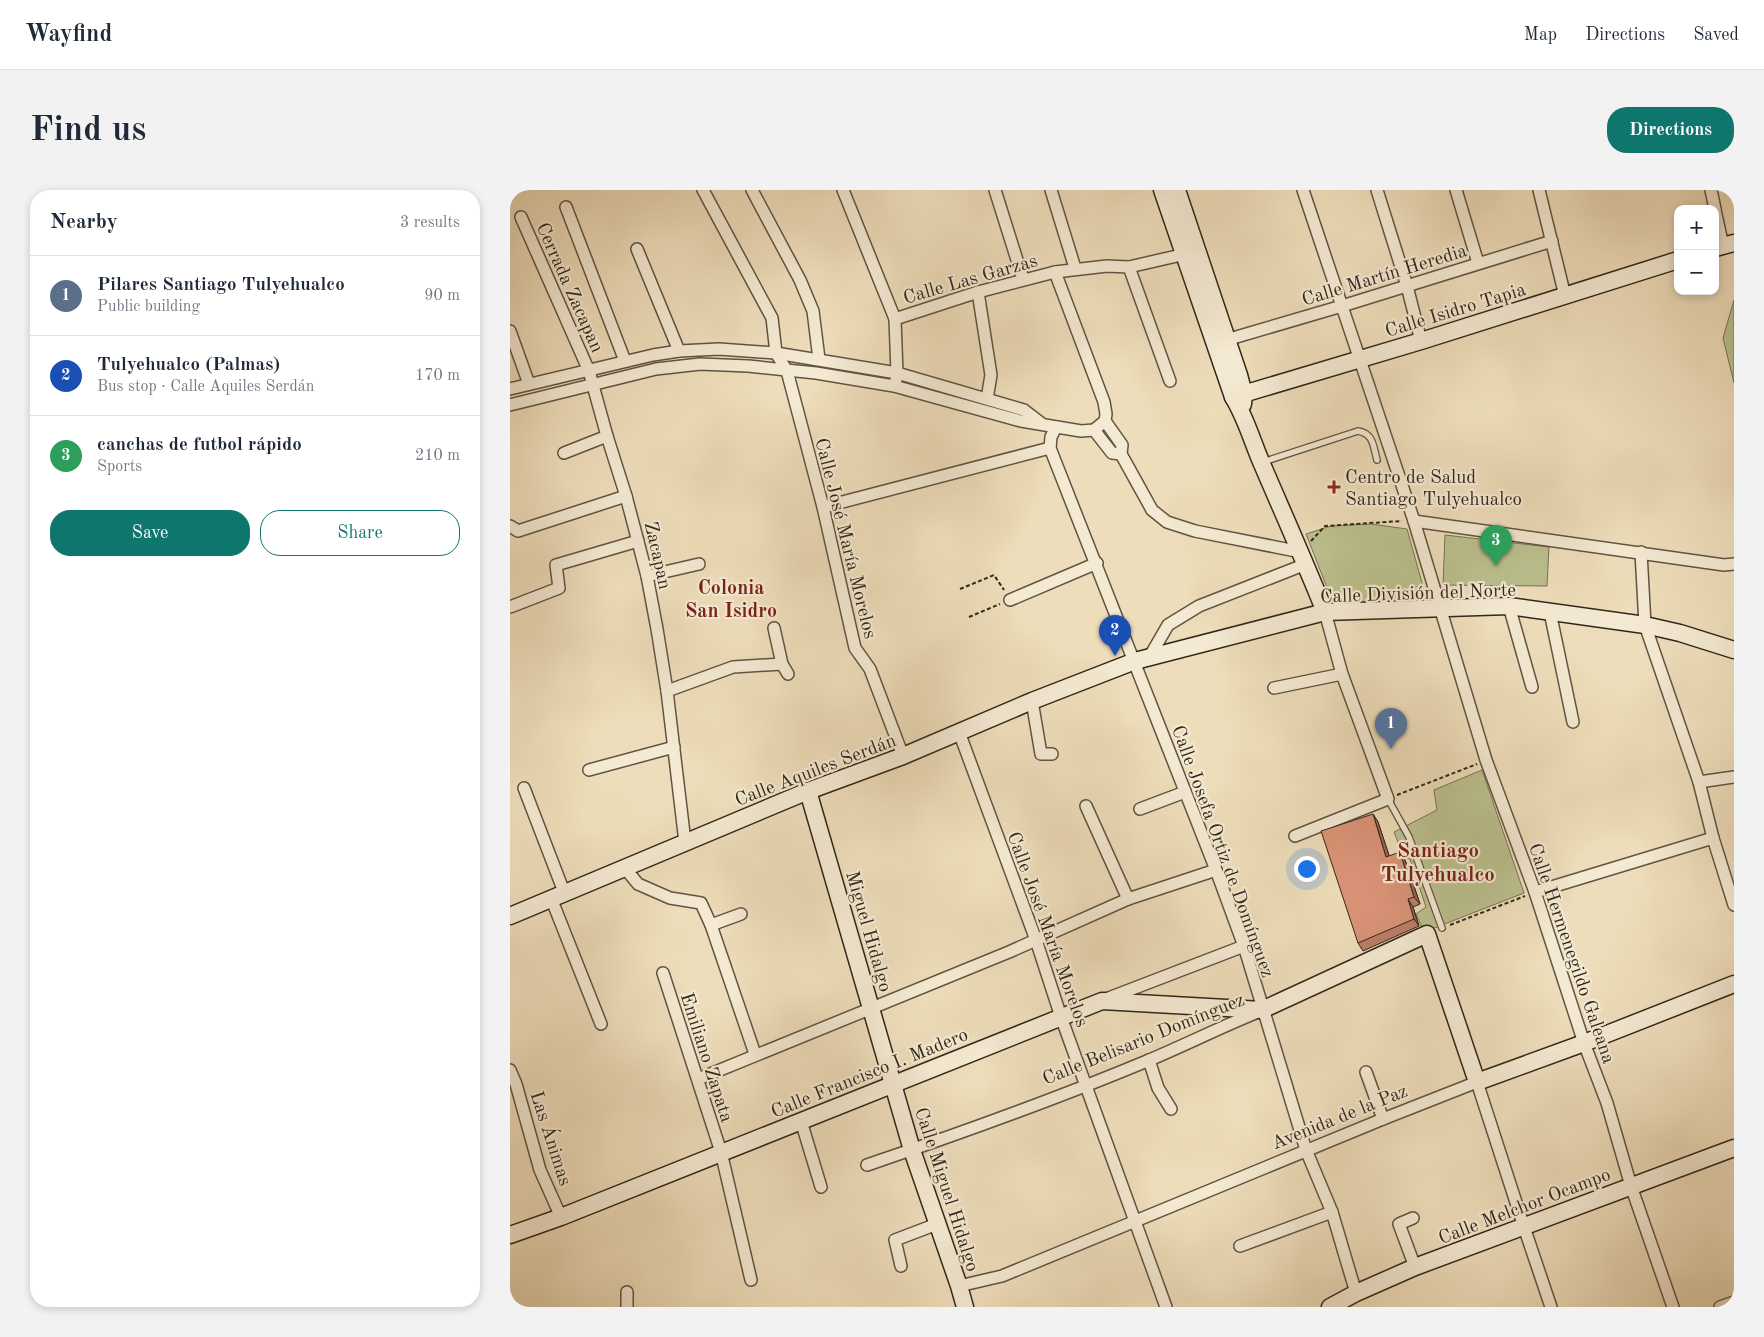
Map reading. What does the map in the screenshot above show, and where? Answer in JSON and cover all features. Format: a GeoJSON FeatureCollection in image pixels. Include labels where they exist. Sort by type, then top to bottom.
{"type":"FeatureCollection","features":[{"type":"Feature","properties":{"kind":"main road"},"geometry":{"type":"LineString","coordinates":[[1162,190],[1226,340],[1242,412],[1261,462],[1304,558],[1325,612]]}},
{"type":"Feature","properties":{"kind":"main road"},"geometry":{"type":"LineString","coordinates":[[1177,190],[1190,253],[1238,396]]}},
{"type":"Feature","properties":{"kind":"main road","name":"Calle Isidro Tapia"},"geometry":{"type":"LineString","coordinates":[[1238,396],[1674,261]]}},
{"type":"Feature","properties":{"kind":"main road","name":"Calle División del Norte"},"geometry":{"type":"LineString","coordinates":[[1143,659],[1325,612],[1509,606],[1645,625],[1680,633],[1734,650]]}},
{"type":"Feature","properties":{"kind":"main road","name":"Calle Aquiles Serdán"},"geometry":{"type":"LineString","coordinates":[[510,916],[808,791],[903,756],[1032,701],[1143,659]]}},
{"type":"Feature","properties":{"kind":"main road","name":"Miguel Hidalgo"},"geometry":{"type":"LineString","coordinates":[[808,791],[893,1083]]}},
{"type":"Feature","properties":{"kind":"main road"},"geometry":{"type":"LineString","coordinates":[[1435,931],[1478,1082]]}},
{"type":"Feature","properties":{"kind":"main road","name":"Calle Belisario Domínguez"},"geometry":{"type":"LineString","coordinates":[[1262,1010],[1435,931]]}},
{"type":"Feature","properties":{"kind":"main road","name":"Avenida de la Paz"},"geometry":{"type":"LineString","coordinates":[[1478,1082],[1734,984]]}},
{"type":"Feature","properties":{"kind":"main road"},"geometry":{"type":"LineString","coordinates":[[1102,1001],[1262,1010]]}},
{"type":"Feature","properties":{"kind":"main road","name":"Calle Francisco I. Madero"},"geometry":{"type":"LineString","coordinates":[[510,1236],[1102,1001]]}},
{"type":"Feature","properties":{"kind":"main road","name":"Calle Miguel Hidalgo"},"geometry":{"type":"LineString","coordinates":[[893,1083],[912,1150],[965,1307]]}},
{"type":"Feature","properties":{"kind":"main road","name":"Calle Melchor Ocampo"},"geometry":{"type":"LineString","coordinates":[[1330,1307],[1356,1293],[1415,1267],[1524,1228],[1734,1148]]}},
{"type":"Feature","properties":{"kind":"street"},"geometry":{"type":"LineString","coordinates":[[704,190],[772,318],[776,353]]}},
{"type":"Feature","properties":{"kind":"street"},"geometry":{"type":"LineString","coordinates":[[752,190],[800,280],[813,311],[819,359]]}},
{"type":"Feature","properties":{"kind":"street"},"geometry":{"type":"LineString","coordinates":[[843,190],[895,319],[897,373],[894,386]]}},
{"type":"Feature","properties":{"kind":"street"},"geometry":{"type":"LineString","coordinates":[[996,190],[1023,279]]}},
{"type":"Feature","properties":{"kind":"street"},"geometry":{"type":"LineString","coordinates":[[1051,190],[1075,268]]}},
{"type":"Feature","properties":{"kind":"street","name":"Calle Hermenegildo Galeana"},"geometry":{"type":"LineString","coordinates":[[1303,190],[1414,521],[1486,760],[1535,892],[1584,1043],[1607,1103],[1631,1186],[1673,1307]]}},
{"type":"Feature","properties":{"kind":"street"},"geometry":{"type":"LineString","coordinates":[[1378,190],[1407,286],[1421,341]]}},
{"type":"Feature","properties":{"kind":"street"},"geometry":{"type":"LineString","coordinates":[[1456,190],[1478,263]]}},
{"type":"Feature","properties":{"kind":"street"},"geometry":{"type":"LineString","coordinates":[[1539,190],[1565,296]]}},
{"type":"Feature","properties":{"kind":"street"},"geometry":{"type":"LineString","coordinates":[[1711,190],[1714,205]]}},
{"type":"Feature","properties":{"kind":"street"},"geometry":{"type":"LineString","coordinates":[[566,207],[625,361]]}},
{"type":"Feature","properties":{"kind":"street","name":"Cerrada Zacapan"},"geometry":{"type":"LineString","coordinates":[[521,217],[589,371]]}},
{"type":"Feature","properties":{"kind":"street"},"geometry":{"type":"LineString","coordinates":[[1719,226],[1724,246]]}},
{"type":"Feature","properties":{"kind":"street","name":"Calle Martín Heredia"},"geometry":{"type":"LineString","coordinates":[[1226,340],[1552,241]]}},
{"type":"Feature","properties":{"kind":"street"},"geometry":{"type":"LineString","coordinates":[[638,249],[679,351]]}},
{"type":"Feature","properties":{"kind":"street","name":"Calle Las Garzas"},"geometry":{"type":"LineString","coordinates":[[895,319],[1023,279],[1075,268],[1129,267],[1190,253]]}},
{"type":"Feature","properties":{"kind":"street"},"geometry":{"type":"LineString","coordinates":[[1129,267],[1170,381]]}},
{"type":"Feature","properties":{"kind":"street","name":"Calle Las Garzas"},"geometry":{"type":"LineString","coordinates":[[1055,272],[1104,402],[1105,421]]}},
{"type":"Feature","properties":{"kind":"street"},"geometry":{"type":"LineString","coordinates":[[978,292],[991,375],[987,400]]}},
{"type":"Feature","properties":{"kind":"street"},"geometry":{"type":"LineString","coordinates":[[510,331],[530,384]]}},
{"type":"Feature","properties":{"kind":"street"},"geometry":{"type":"LineString","coordinates":[[510,389],[625,361],[679,351],[719,349],[776,353],[897,373],[1024,410],[1042,424]]}},
{"type":"Feature","properties":{"kind":"street","name":"Calle José María Morelos"},"geometry":{"type":"LineString","coordinates":[[776,353],[787,371],[823,507],[855,648],[870,669],[903,756]]}},
{"type":"Feature","properties":{"kind":"street"},"geometry":{"type":"LineString","coordinates":[[510,406],[656,369],[700,364],[748,366],[816,373],[894,386],[1021,421],[1081,431],[1094,430],[1105,421],[1122,445],[1120,454],[1152,510],[1167,522],[1195,531],[1304,558]]}},
{"type":"Feature","properties":{"kind":"street","name":"Zacapan"},"geometry":{"type":"LineString","coordinates":[[589,371],[626,496],[647,576],[667,691],[685,842]]}},
{"type":"Feature","properties":{"kind":"street"},"geometry":{"type":"LineString","coordinates":[[823,507],[1050,448],[1051,437],[1056,427]]}},
{"type":"Feature","properties":{"kind":"street"},"geometry":{"type":"LineString","coordinates":[[1094,430],[1112,453],[1120,454]]}},
{"type":"Feature","properties":{"kind":"street"},"geometry":{"type":"LineString","coordinates":[[564,453],[607,436]]}},
{"type":"Feature","properties":{"kind":"street","name":"Calle Josefa Ortiz de Domínguez"},"geometry":{"type":"LineString","coordinates":[[1050,448],[1097,563],[1143,659],[1186,792],[1244,946],[1306,1150],[1332,1212],[1356,1293]]}},
{"type":"Feature","properties":{"kind":"street"},"geometry":{"type":"LineString","coordinates":[[510,526],[518,531],[626,496]]}},
{"type":"Feature","properties":{"kind":"street"},"geometry":{"type":"LineString","coordinates":[[1414,521],[1729,564],[1734,574]]}},
{"type":"Feature","properties":{"kind":"street"},"geometry":{"type":"LineString","coordinates":[[510,607],[559,588],[556,565],[638,541]]}},
{"type":"Feature","properties":{"kind":"street"},"geometry":{"type":"LineString","coordinates":[[1641,552],[1645,625],[1699,782],[1713,838],[1734,905]]}},
{"type":"Feature","properties":{"kind":"street"},"geometry":{"type":"LineString","coordinates":[[1143,659],[1168,626],[1199,606],[1304,558]]}},
{"type":"Feature","properties":{"kind":"street"},"geometry":{"type":"LineString","coordinates":[[1010,600],[1097,563]]}},
{"type":"Feature","properties":{"kind":"street"},"geometry":{"type":"LineString","coordinates":[[647,576],[699,564]]}},
{"type":"Feature","properties":{"kind":"street"},"geometry":{"type":"LineString","coordinates":[[1509,606],[1532,687]]}},
{"type":"Feature","properties":{"kind":"street"},"geometry":{"type":"LineString","coordinates":[[1295,836],[1388,799],[1342,674],[1325,612]]}},
{"type":"Feature","properties":{"kind":"street"},"geometry":{"type":"LineString","coordinates":[[1550,612],[1573,722]]}},
{"type":"Feature","properties":{"kind":"street"},"geometry":{"type":"LineString","coordinates":[[774,628],[782,664],[788,674]]}},
{"type":"Feature","properties":{"kind":"street"},"geometry":{"type":"LineString","coordinates":[[667,691],[733,667],[782,664]]}},
{"type":"Feature","properties":{"kind":"street"},"geometry":{"type":"LineString","coordinates":[[1274,688],[1342,674]]}},
{"type":"Feature","properties":{"kind":"street"},"geometry":{"type":"LineString","coordinates":[[1032,701],[1041,754],[1052,754]]}},
{"type":"Feature","properties":{"kind":"street","name":"Calle José María Morelos"},"geometry":{"type":"LineString","coordinates":[[959,732],[1036,940],[1061,1017],[1166,1307]]}},
{"type":"Feature","properties":{"kind":"street"},"geometry":{"type":"LineString","coordinates":[[589,770],[674,747]]}},
{"type":"Feature","properties":{"kind":"street"},"geometry":{"type":"LineString","coordinates":[[1699,782],[1734,777]]}},
{"type":"Feature","properties":{"kind":"street"},"geometry":{"type":"LineString","coordinates":[[524,788],[601,1024]]}},
{"type":"Feature","properties":{"kind":"street"},"geometry":{"type":"LineString","coordinates":[[1140,809],[1186,792]]}},
{"type":"Feature","properties":{"kind":"street"},"geometry":{"type":"LineString","coordinates":[[1086,806],[1128,900]]}},
{"type":"Feature","properties":{"kind":"street"},"geometry":{"type":"LineString","coordinates":[[1535,892],[1713,838]]}},
{"type":"Feature","properties":{"kind":"street"},"geometry":{"type":"LineString","coordinates":[[624,867],[638,884],[670,898],[700,903],[711,925],[755,1054]]}},
{"type":"Feature","properties":{"kind":"street"},"geometry":{"type":"LineString","coordinates":[[698,1079],[1036,940],[1128,900],[1216,870]]}},
{"type":"Feature","properties":{"kind":"street"},"geometry":{"type":"LineString","coordinates":[[711,925],[741,914]]}},
{"type":"Feature","properties":{"kind":"street","name":"Calle Francisco I. Madero"},"geometry":{"type":"LineString","coordinates":[[1102,1001],[1244,946]]}},
{"type":"Feature","properties":{"kind":"street","name":"Emiliano Zapata"},"geometry":{"type":"LineString","coordinates":[[663,974],[720,1152],[751,1280]]}},
{"type":"Feature","properties":{"kind":"street","name":"Calle Belisario Domínguez"},"geometry":{"type":"LineString","coordinates":[[867,1165],[1087,1085],[1262,1010]]}},
{"type":"Feature","properties":{"kind":"street"},"geometry":{"type":"LineString","coordinates":[[1149,1060],[1158,1088],[1171,1109]]}},
{"type":"Feature","properties":{"kind":"street","name":"Las Ánimas"},"geometry":{"type":"LineString","coordinates":[[510,1070],[516,1084],[540,1170],[561,1217]]}},
{"type":"Feature","properties":{"kind":"street"},"geometry":{"type":"LineString","coordinates":[[1366,1072],[1382,1119]]}},
{"type":"Feature","properties":{"kind":"street"},"geometry":{"type":"LineString","coordinates":[[1478,1082],[1551,1307]]}},
{"type":"Feature","properties":{"kind":"street","name":"Avenida de la Paz"},"geometry":{"type":"LineString","coordinates":[[959,1286],[1002,1276],[1382,1119],[1478,1082]]}},
{"type":"Feature","properties":{"kind":"street"},"geometry":{"type":"LineString","coordinates":[[801,1121],[821,1187]]}},
{"type":"Feature","properties":{"kind":"street"},"geometry":{"type":"LineString","coordinates":[[1240,1246],[1332,1212]]}},
{"type":"Feature","properties":{"kind":"street"},"geometry":{"type":"LineString","coordinates":[[1413,1218],[1399,1224],[1415,1267]]}},
{"type":"Feature","properties":{"kind":"street"},"geometry":{"type":"LineString","coordinates":[[901,1266],[895,1240],[937,1224]]}},
{"type":"Feature","properties":{"kind":"street"},"geometry":{"type":"LineString","coordinates":[[627,1292],[627,1307]]}},
{"type":"Feature","properties":{"kind":"street"},"geometry":{"type":"LineString","coordinates":[[1720,1307],[1734,1302]]}},
{"type":"Feature","properties":{"kind":"lane"},"geometry":{"type":"LineString","coordinates":[[1261,462],[1358,431],[1370,435],[1377,460]]}},
{"type":"Feature","properties":{"kind":"lane"},"geometry":{"type":"LineString","coordinates":[[1388,799],[1409,837],[1435,931]]}},
{"type":"Feature","properties":{"kind":"path"},"geometry":{"type":"LineString","coordinates":[[1304,558],[1325,526],[1414,521]]}},
{"type":"Feature","properties":{"kind":"path"},"geometry":{"type":"LineString","coordinates":[[960,589],[994,575],[1010,600],[969,617]]}},
{"type":"Feature","properties":{"kind":"path"},"geometry":{"type":"LineString","coordinates":[[1388,799],[1486,760]]}},
{"type":"Feature","properties":{"kind":"path"},"geometry":{"type":"LineString","coordinates":[[1435,931],[1535,892]]}},
{"type":"Feature","properties":{"kind":"green space"},"geometry":{"type":"Polygon","coordinates":[[[1734,300],[1734,383],[1723,338],[1734,300]]]}},
{"type":"Feature","properties":{"kind":"green space"},"geometry":{"type":"Polygon","coordinates":[[[1371,524],[1407,529],[1429,608],[1335,608],[1306,534],[1331,526],[1371,524]]]}},
{"type":"Feature","properties":{"kind":"green space"},"geometry":{"type":"Polygon","coordinates":[[[1445,535],[1549,547],[1547,586],[1443,585],[1445,535]]]}},
{"type":"Feature","properties":{"kind":"green space"},"geometry":{"type":"Polygon","coordinates":[[[1482,770],[1524,893],[1424,932],[1416,914],[1426,907],[1410,859],[1404,857],[1394,832],[1437,810],[1434,790],[1482,770]]]}},
{"type":"Feature","properties":{"kind":"building"},"geometry":{"type":"Polygon","coordinates":[[[1373,814],[1386,857],[1400,852],[1414,897],[1408,899],[1414,919],[1358,943],[1321,831],[1373,814]]]}},
{"type":"Feature","properties":{"kind":"place","name":"Centro de Salud Santiago Tulyehualco"},"geometry":{"type":"Point","coordinates":[1334,487]}},
{"type":"Feature","properties":{"kind":"place","name":"canchas de futbol rápido"},"geometry":{"type":"Point","coordinates":[1496,566]}},
{"type":"Feature","properties":{"kind":"place","name":"Tulyehualco (Palmas)"},"geometry":{"type":"Point","coordinates":[1115,656]}},
{"type":"Feature","properties":{"kind":"place","name":"Pilares Santiago Tulyehualco"},"geometry":{"type":"Point","coordinates":[1391,749]}},
{"type":"Feature","properties":{"kind":"district","name":"Colonia San Isidro"},"geometry":{"type":"Point","coordinates":[731,598]}},
{"type":"Feature","properties":{"kind":"district","name":"Santiago Tulyehualco"},"geometry":{"type":"Point","coordinates":[1438,862]}}]}
